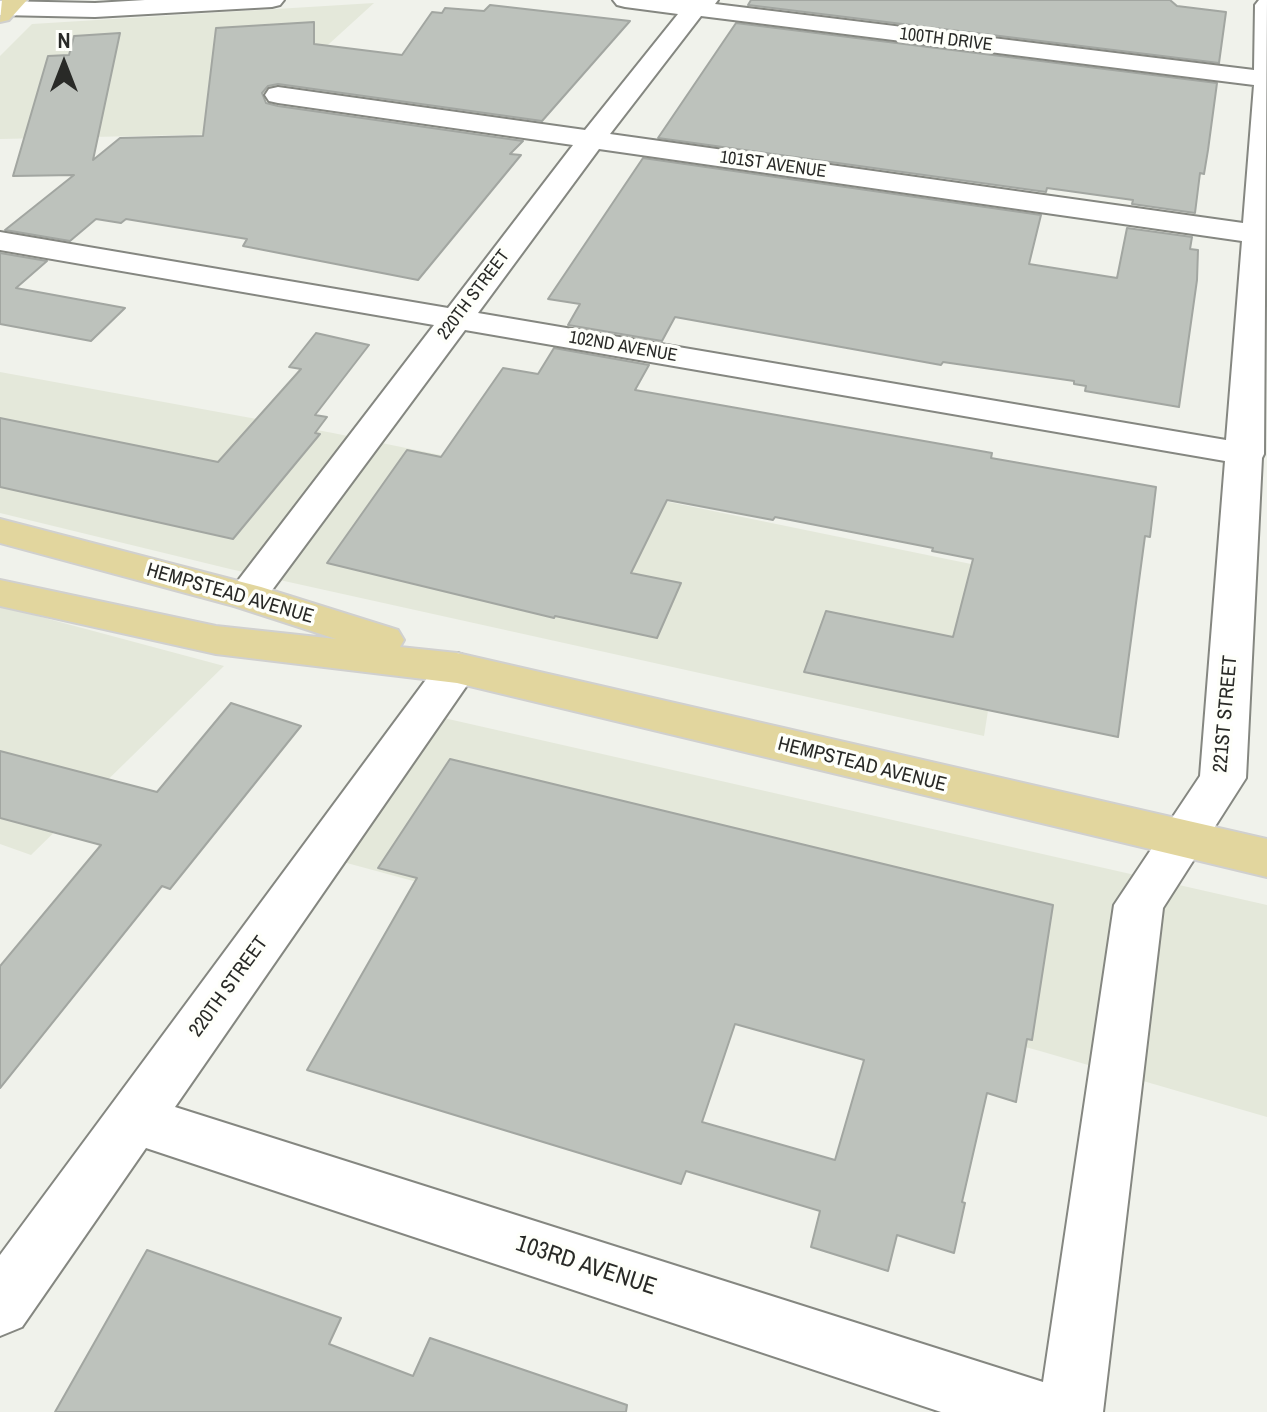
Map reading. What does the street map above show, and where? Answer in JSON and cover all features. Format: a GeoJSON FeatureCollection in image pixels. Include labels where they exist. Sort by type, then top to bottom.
{"type":"FeatureCollection","features":[{"type":"Feature","properties":{"kind":"main road","name":"HEMPSTEAD AVENUE"},"geometry":{"type":"LineString","coordinates":[[0,531],[247,596],[373,636],[457,668]]}},
{"type":"Feature","properties":{"kind":"main road","name":"HEMPSTEAD AVENUE"},"geometry":{"type":"LineString","coordinates":[[0,593],[216,640],[457,668],[1267,858]]}},
{"type":"Feature","properties":{"kind":"street"},"geometry":{"type":"LineString","coordinates":[[6,8],[95,10],[272,0]]}},
{"type":"Feature","properties":{"kind":"street","name":"100TH DRIVE"},"geometry":{"type":"LineString","coordinates":[[625,0],[700,4],[1267,82]]}},
{"type":"Feature","properties":{"kind":"street","name":"220TH STREET"},"geometry":{"type":"LineString","coordinates":[[247,596],[592,139],[700,4]]}},
{"type":"Feature","properties":{"kind":"street"},"geometry":{"type":"LineString","coordinates":[[1267,5],[1267,71]]}},
{"type":"Feature","properties":{"kind":"street","name":"221ST STREET"},"geometry":{"type":"LineString","coordinates":[[1071,1412],[1139,905],[1223,778],[1262,234],[1267,82]]}},
{"type":"Feature","properties":{"kind":"street","name":"101ST AVENUE"},"geometry":{"type":"LineString","coordinates":[[278,95],[1262,234]]}},
{"type":"Feature","properties":{"kind":"street","name":"102ND AVENUE"},"geometry":{"type":"LineString","coordinates":[[0,241],[1246,454]]}},
{"type":"Feature","properties":{"kind":"street","name":"220TH STREET"},"geometry":{"type":"LineString","coordinates":[[0,1306],[457,668]]}},
{"type":"Feature","properties":{"kind":"street","name":"103RD AVENUE"},"geometry":{"type":"LineString","coordinates":[[134,1119],[1038,1412]]}},
{"type":"Feature","properties":{"kind":"shaded area"},"geometry":{"type":"Polygon","coordinates":[[[374,3],[230,134],[0,139],[0,56],[32,24],[374,3]]]}},
{"type":"Feature","properties":{"kind":"shaded area"},"geometry":{"type":"Polygon","coordinates":[[[0,372],[333,433],[1010,572],[984,736],[230,569],[0,513],[0,372]]]}},
{"type":"Feature","properties":{"kind":"shaded area"},"geometry":{"type":"Polygon","coordinates":[[[0,606],[224,666],[31,855],[0,844],[0,606]]]}},
{"type":"Feature","properties":{"kind":"shaded area"},"geometry":{"type":"Polygon","coordinates":[[[413,711],[1267,905],[1267,1117],[1040,1051],[310,853],[413,711]]]}},
{"type":"Feature","properties":{"kind":"building"},"geometry":{"type":"Polygon","coordinates":[[[751,0],[1170,0],[1177,6],[1226,12],[1219,63],[748,5],[751,0]]]}},
{"type":"Feature","properties":{"kind":"building"},"geometry":{"type":"Polygon","coordinates":[[[490,5],[630,21],[542,121],[278,84],[268,86],[262,93],[266,103],[278,106],[523,141],[510,154],[521,155],[418,280],[243,246],[247,239],[126,219],[121,223],[96,219],[70,241],[5,230],[74,175],[13,176],[48,56],[69,55],[74,36],[120,33],[93,160],[120,138],[203,136],[216,28],[314,22],[314,44],[402,55],[432,12],[442,13],[445,8],[484,11],[490,5]]]}},
{"type":"Feature","properties":{"kind":"building"},"geometry":{"type":"Polygon","coordinates":[[[736,23],[1217,83],[1195,213],[1132,204],[1133,200],[1047,188],[1046,192],[658,138],[736,23]]]}},
{"type":"Feature","properties":{"kind":"building"},"geometry":{"type":"Polygon","coordinates":[[[643,158],[1041,215],[1029,264],[1117,278],[1127,228],[1192,237],[1190,249],[1198,250],[1197,280],[1179,407],[1085,391],[1086,386],[1074,384],[1074,381],[943,362],[941,365],[675,317],[662,341],[568,325],[580,304],[548,299],[643,158]]]}},
{"type":"Feature","properties":{"kind":"building"},"geometry":{"type":"Polygon","coordinates":[[[0,253],[47,261],[16,288],[125,308],[91,341],[0,324],[0,253]]]}},
{"type":"Feature","properties":{"kind":"building"},"geometry":{"type":"Polygon","coordinates":[[[316,333],[369,345],[315,415],[327,417],[315,433],[320,434],[233,539],[0,487],[0,418],[218,462],[301,369],[289,367],[316,333]]]}},
{"type":"Feature","properties":{"kind":"building"},"geometry":{"type":"Polygon","coordinates":[[[554,348],[649,365],[635,390],[992,453],[991,458],[1156,487],[1150,537],[1145,536],[1118,737],[804,672],[826,611],[953,637],[973,559],[932,551],[933,548],[775,517],[773,520],[667,500],[631,573],[681,583],[657,638],[554,618],[327,563],[407,450],[441,457],[503,368],[538,374],[554,348]]]}},
{"type":"Feature","properties":{"kind":"building"},"geometry":{"type":"Polygon","coordinates":[[[231,703],[301,726],[170,889],[162,886],[0,1088],[0,966],[101,845],[0,818],[0,751],[157,792],[231,703]]]}},
{"type":"Feature","properties":{"kind":"building"},"geometry":{"type":"Polygon","coordinates":[[[450,759],[1053,905],[1032,1040],[1027,1039],[1016,1102],[987,1093],[962,1202],[965,1203],[954,1253],[897,1235],[888,1271],[811,1247],[820,1211],[686,1171],[681,1184],[307,1070],[417,878],[378,868],[450,759]],[[735,1024],[702,1122],[835,1160],[864,1060],[735,1024]]]}},
{"type":"Feature","properties":{"kind":"building"},"geometry":{"type":"Polygon","coordinates":[[[147,1250],[341,1318],[329,1344],[413,1376],[430,1338],[627,1405],[626,1412],[55,1412],[147,1250]]]}}]}
